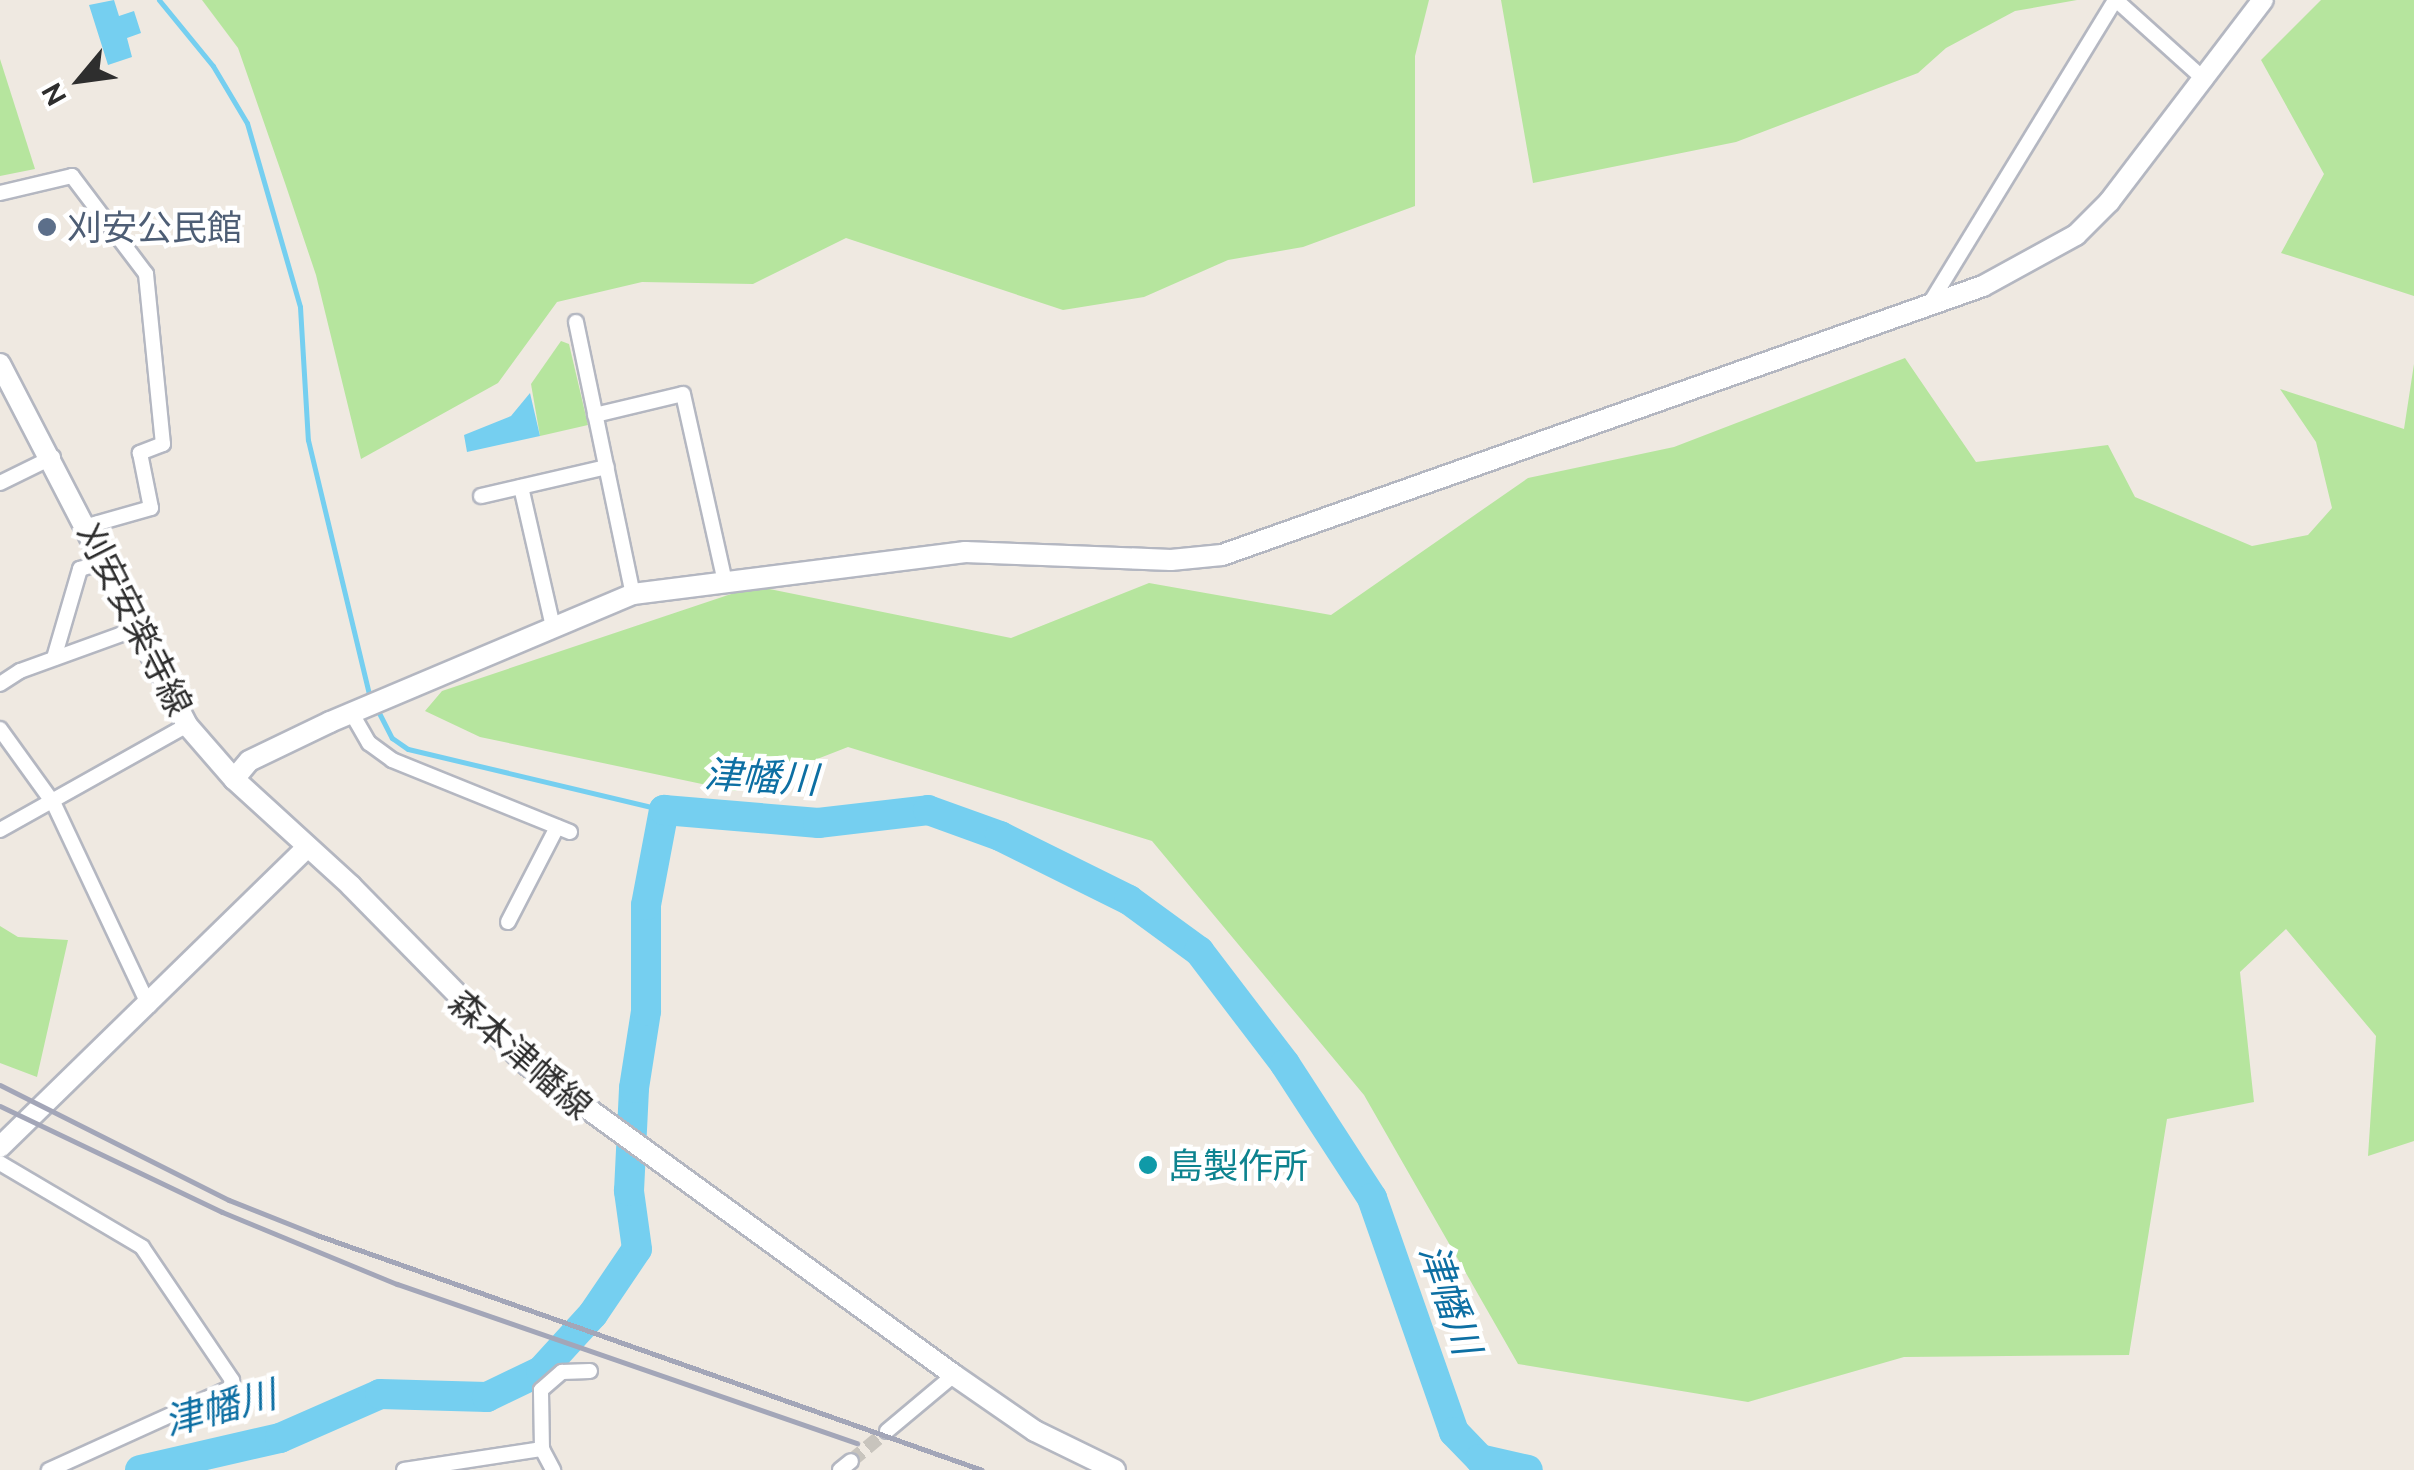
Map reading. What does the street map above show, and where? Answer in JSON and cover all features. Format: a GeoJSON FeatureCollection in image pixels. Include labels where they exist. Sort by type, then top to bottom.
{"type":"FeatureCollection","features":[{"type":"Feature","properties":{"kind":"street"},"geometry":{"type":"LineString","coordinates":[[1929,306],[2116,0],[2204,80]]}},
{"type":"Feature","properties":{"kind":"street"},"geometry":{"type":"LineString","coordinates":[[234,779],[250,760],[366,706],[633,594],[965,552],[1171,560],[1222,555],[1929,306],[2030,265],[2076,235],[2204,80],[2263,0]]}},
{"type":"Feature","properties":{"kind":"street"},"geometry":{"type":"LineString","coordinates":[[0,193],[72,176],[146,274],[164,444],[140,453],[151,508],[88,526]]}},
{"type":"Feature","properties":{"kind":"street"},"geometry":{"type":"LineString","coordinates":[[576,322],[633,594]]}},
{"type":"Feature","properties":{"kind":"street","name":"刈安安楽寺線"},"geometry":{"type":"LineString","coordinates":[[0,364],[54,457],[188,725],[234,779],[306,848]]}},
{"type":"Feature","properties":{"kind":"street"},"geometry":{"type":"LineString","coordinates":[[596,415],[683,394],[725,582]]}},
{"type":"Feature","properties":{"kind":"street"},"geometry":{"type":"LineString","coordinates":[[0,483],[54,457]]}},
{"type":"Feature","properties":{"kind":"street"},"geometry":{"type":"LineString","coordinates":[[481,496],[606,467]]}},
{"type":"Feature","properties":{"kind":"street"},"geometry":{"type":"LineString","coordinates":[[521,487],[553,628]]}},
{"type":"Feature","properties":{"kind":"street"},"geometry":{"type":"LineString","coordinates":[[54,658],[80,569],[106,560]]}},
{"type":"Feature","properties":{"kind":"street"},"geometry":{"type":"LineString","coordinates":[[0,684],[54,658],[139,628]]}},
{"type":"Feature","properties":{"kind":"street"},"geometry":{"type":"LineString","coordinates":[[366,706],[369,743],[392,760],[563,829],[508,922]]}},
{"type":"Feature","properties":{"kind":"street"},"geometry":{"type":"LineString","coordinates":[[0,830],[54,804],[188,725]]}},
{"type":"Feature","properties":{"kind":"street"},"geometry":{"type":"LineString","coordinates":[[0,728],[54,804],[149,1006]]}},
{"type":"Feature","properties":{"kind":"street"},"geometry":{"type":"LineString","coordinates":[[0,1147],[149,1006],[306,848]]}},
{"type":"Feature","properties":{"kind":"street","name":"森本津幡線"},"geometry":{"type":"LineString","coordinates":[[306,848],[525,1063],[605,1126],[1035,1431],[1115,1470]]}},
{"type":"Feature","properties":{"kind":"street"},"geometry":{"type":"LineString","coordinates":[[0,1164],[142,1247],[232,1380],[230,1388],[49,1470]]}},
{"type":"Feature","properties":{"kind":"street"},"geometry":{"type":"LineString","coordinates":[[553,1470],[542,1448],[541,1390],[562,1372],[590,1371]]}},
{"type":"Feature","properties":{"kind":"street"},"geometry":{"type":"LineString","coordinates":[[887,1431],[954,1375]]}},
{"type":"Feature","properties":{"kind":"street"},"geometry":{"type":"LineString","coordinates":[[404,1470],[542,1448]]}},
{"type":"Feature","properties":{"kind":"green space"},"geometry":{"type":"Polygon","coordinates":[[[202,0],[1429,0],[1415,56],[1415,206],[1303,247],[1228,260],[1144,297],[1063,310],[846,238],[753,284],[642,282],[557,302],[498,383],[361,459],[316,275],[285,183],[238,48],[202,0]]]}},
{"type":"Feature","properties":{"kind":"green space"},"geometry":{"type":"Polygon","coordinates":[[[1501,0],[2077,0],[2015,11],[1946,48],[1918,73],[1736,142],[1533,183],[1501,0]]]}},
{"type":"Feature","properties":{"kind":"green space"},"geometry":{"type":"Polygon","coordinates":[[[2321,0],[2414,0],[2414,296],[2281,253],[2324,174],[2261,60],[2321,0]]]}},
{"type":"Feature","properties":{"kind":"green space"},"geometry":{"type":"Polygon","coordinates":[[[0,59],[35,169],[0,176],[0,59]]]}},
{"type":"Feature","properties":{"kind":"green space"},"geometry":{"type":"Polygon","coordinates":[[[561,341],[569,344],[588,425],[540,436],[531,384],[561,341]]]}},
{"type":"Feature","properties":{"kind":"green space"},"geometry":{"type":"Polygon","coordinates":[[[1905,358],[1976,462],[2108,445],[2135,497],[2252,546],[2308,535],[2332,508],[2316,442],[2280,389],[2404,429],[2414,364],[2414,1141],[2368,1156],[2376,1036],[2286,929],[2240,972],[2254,1102],[2167,1119],[2129,1355],[1904,1357],[1748,1402],[1518,1364],[1364,1095],[1152,841],[848,747],[735,791],[480,737],[425,711],[442,691],[755,586],[1011,638],[1149,583],[1331,615],[1528,478],[1674,447],[1905,358]]]}},
{"type":"Feature","properties":{"kind":"green space"},"geometry":{"type":"Polygon","coordinates":[[[0,926],[18,937],[68,940],[37,1077],[0,1063],[0,926]]]}},
{"type":"Feature","properties":{"kind":"water"},"geometry":{"type":"Polygon","coordinates":[[[114,0],[119,16],[134,11],[141,33],[127,38],[132,57],[108,65],[89,5],[114,0]]]}},
{"type":"Feature","properties":{"kind":"water"},"geometry":{"type":"Polygon","coordinates":[[[530,393],[540,436],[467,452],[464,435],[511,416],[530,393]]]}},
{"type":"Feature","properties":{"kind":"waterway"},"geometry":{"type":"LineString","coordinates":[[159,0],[213,66],[247,123],[300,307],[308,440],[370,698]]}},
{"type":"Feature","properties":{"kind":"waterway"},"geometry":{"type":"LineString","coordinates":[[376,707],[392,738],[408,749],[664,810]]}},
{"type":"Feature","properties":{"kind":"waterway","name":"津幡川"},"geometry":{"type":"LineString","coordinates":[[140,1470],[280,1438],[380,1394],[487,1397],[541,1371],[593,1314],[637,1249],[629,1191],[634,1088],[646,1011],[646,905],[664,810],[818,823],[928,810],[1000,836],[1129,900],[1199,951],[1285,1064],[1372,1198],[1454,1432],[1480,1459],[1528,1470]]}},
{"type":"Feature","properties":{"kind":"tunnel"},"geometry":{"type":"LineString","coordinates":[[851,1461],[887,1431]]}},
{"type":"Feature","properties":{"kind":"railway"},"geometry":{"type":"LineString","coordinates":[[0,1085],[229,1200],[317,1235],[982,1470]]}},
{"type":"Feature","properties":{"kind":"railway"},"geometry":{"type":"LineString","coordinates":[[0,1106],[222,1212],[397,1284],[857,1443]]}},
{"type":"Feature","properties":{"kind":"place","name":"刈安公民館"},"geometry":{"type":"Point","coordinates":[47,227]}},
{"type":"Feature","properties":{"kind":"place","name":"島製作所"},"geometry":{"type":"Point","coordinates":[1148,1165]}}]}
